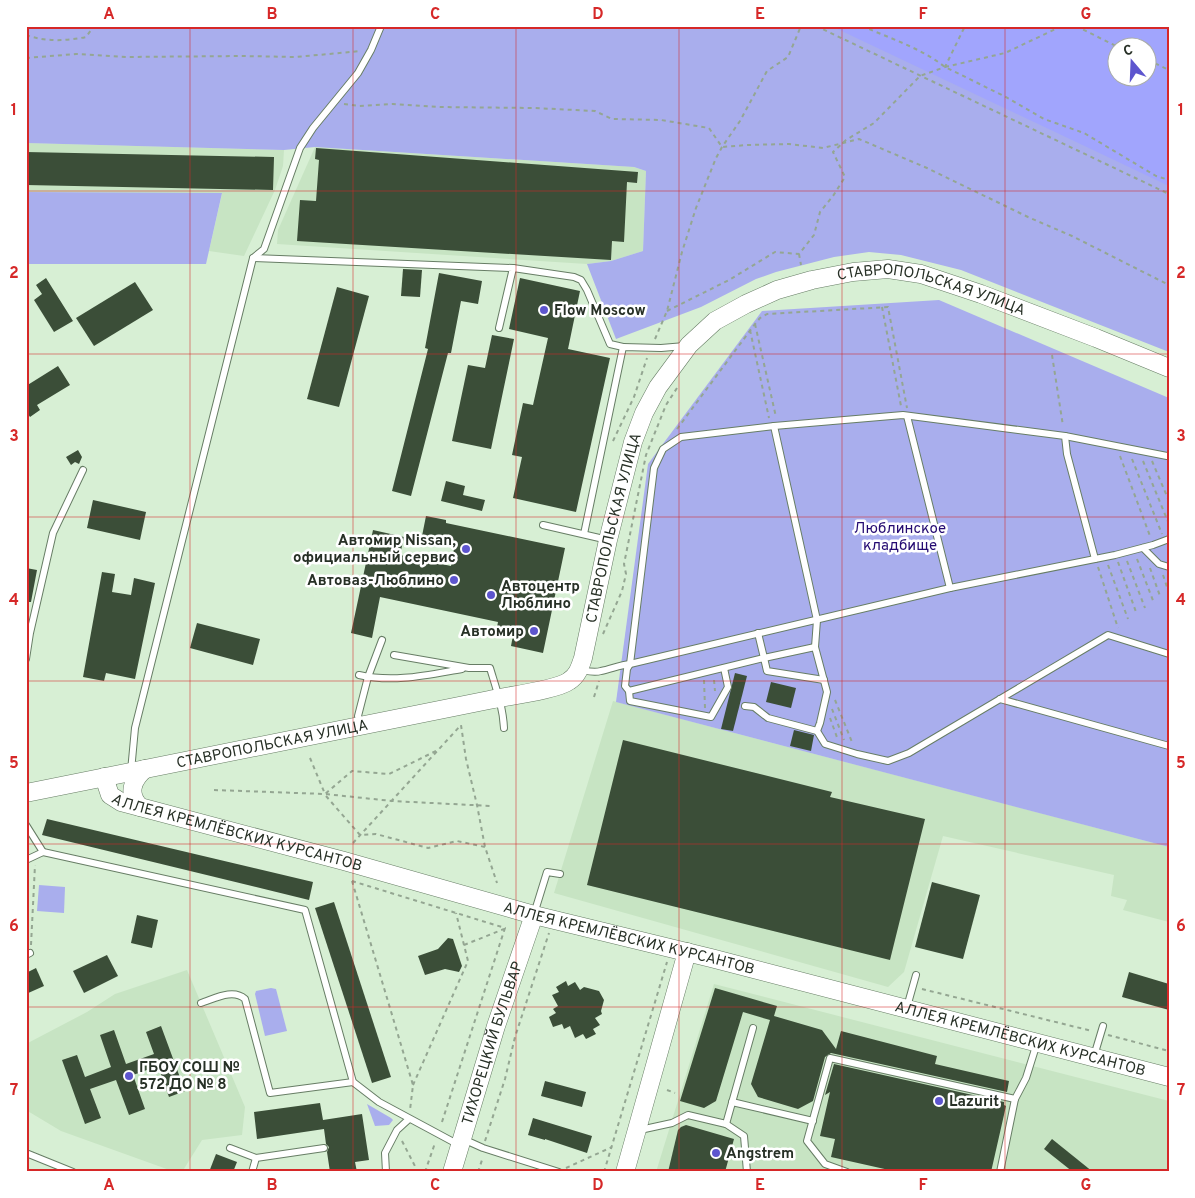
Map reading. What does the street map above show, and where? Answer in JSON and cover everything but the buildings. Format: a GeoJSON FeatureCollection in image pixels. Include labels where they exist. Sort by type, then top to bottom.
{"type":"FeatureCollection","features":[{"type":"Feature","properties":{"kind":"street","name":"СТАВРОПОЛЬСКАЯ УЛИЦА"},"geometry":{"type":"LineString","coordinates":[[26,793],[500,698],[568,682],[579,670],[608,540],[633,442],[644,413],[658,387],[668,356],[689,345],[715,321],[777,290],[853,272],[888,269],[921,274],[981,294],[1087,334],[1169,368]]}},
{"type":"Feature","properties":{"kind":"street"},"geometry":{"type":"LineString","coordinates":[[138,771],[133,784],[134,798],[140,807]]}},
{"type":"Feature","properties":{"kind":"street","name":"АЛЛЕЯ КРЕМЛЁВСКИХ КУРСАНТОВ"},"geometry":{"type":"LineString","coordinates":[[104,777],[110,795],[121,802],[344,861],[534,915],[687,952],[1169,1077]]}},
{"type":"Feature","properties":{"kind":"street"},"geometry":{"type":"LineString","coordinates":[[66,786],[121,802]]}},
{"type":"Feature","properties":{"kind":"street","name":"ТИХОРЕЦКИЙ БУЛЬВАР"},"geometry":{"type":"LineString","coordinates":[[452,1172],[496,1026],[534,915]]}},
{"type":"Feature","properties":{"kind":"street"},"geometry":{"type":"LineString","coordinates":[[625,1172],[687,952]]}},
{"type":"Feature","properties":{"kind":"lane"},"geometry":{"type":"LineString","coordinates":[[138,771],[135,728],[254,258],[264,248],[300,148],[313,128],[358,73],[371,50],[381,26]]}},
{"type":"Feature","properties":{"kind":"lane"},"geometry":{"type":"LineString","coordinates":[[254,258],[513,268],[574,277],[581,280],[610,344],[623,347],[651,348],[668,356]]}},
{"type":"Feature","properties":{"kind":"lane"},"geometry":{"type":"LineString","coordinates":[[500,328],[513,268]]}},
{"type":"Feature","properties":{"kind":"lane"},"geometry":{"type":"LineString","coordinates":[[584,534],[623,347]]}},
{"type":"Feature","properties":{"kind":"lane"},"geometry":{"type":"LineString","coordinates":[[905,416],[950,588]]}},
{"type":"Feature","properties":{"kind":"lane"},"geometry":{"type":"LineString","coordinates":[[724,668],[728,687],[711,717],[630,701],[629,691],[625,686],[627,669],[630,664],[654,468],[663,449],[681,438],[774,426],[905,416],[1065,436],[1167,456]]}},
{"type":"Feature","properties":{"kind":"lane"},"geometry":{"type":"LineString","coordinates":[[774,426],[817,620],[815,647],[827,692],[817,731]]}},
{"type":"Feature","properties":{"kind":"lane"},"geometry":{"type":"LineString","coordinates":[[1065,436],[1067,454],[1095,559]]}},
{"type":"Feature","properties":{"kind":"lane"},"geometry":{"type":"LineString","coordinates":[[26,659],[53,532],[83,470]]}},
{"type":"Feature","properties":{"kind":"lane"},"geometry":{"type":"LineString","coordinates":[[543,525],[608,540]]}},
{"type":"Feature","properties":{"kind":"lane"},"geometry":{"type":"LineString","coordinates":[[579,670],[602,671],[950,588],[1115,555],[1167,540]]}},
{"type":"Feature","properties":{"kind":"lane"},"geometry":{"type":"LineString","coordinates":[[1143,548],[1159,564],[1169,567]]}},
{"type":"Feature","properties":{"kind":"lane"},"geometry":{"type":"LineString","coordinates":[[758,633],[767,671],[824,680]]}},
{"type":"Feature","properties":{"kind":"lane"},"geometry":{"type":"LineString","coordinates":[[745,706],[754,707],[768,718],[817,731],[825,744],[888,761],[909,753],[1108,635],[1169,654]]}},
{"type":"Feature","properties":{"kind":"lane"},"geometry":{"type":"LineString","coordinates":[[362,726],[358,716],[368,677],[382,640]]}},
{"type":"Feature","properties":{"kind":"lane"},"geometry":{"type":"LineString","coordinates":[[629,691],[815,647]]}},
{"type":"Feature","properties":{"kind":"lane"},"geometry":{"type":"LineString","coordinates":[[394,655],[469,668]]}},
{"type":"Feature","properties":{"kind":"lane"},"geometry":{"type":"LineString","coordinates":[[359,675],[384,679],[416,677],[469,668],[490,668],[500,698],[504,728]]}},
{"type":"Feature","properties":{"kind":"lane"},"geometry":{"type":"LineString","coordinates":[[1000,699],[1169,746]]}},
{"type":"Feature","properties":{"kind":"lane"},"geometry":{"type":"LineString","coordinates":[[26,826],[43,852]]}},
{"type":"Feature","properties":{"kind":"lane"},"geometry":{"type":"LineString","coordinates":[[26,860],[43,852],[305,910],[354,1082],[379,1102],[438,1134],[562,1170]]}},
{"type":"Feature","properties":{"kind":"lane"},"geometry":{"type":"LineString","coordinates":[[534,915],[547,872],[560,874]]}},
{"type":"Feature","properties":{"kind":"lane"},"geometry":{"type":"LineString","coordinates":[[907,1009],[916,975]]}},
{"type":"Feature","properties":{"kind":"lane"},"geometry":{"type":"LineString","coordinates":[[201,1003],[230,994],[242,996],[245,999],[270,1093],[354,1082]]}},
{"type":"Feature","properties":{"kind":"lane"},"geometry":{"type":"LineString","coordinates":[[1093,1057],[1103,1026]]}},
{"type":"Feature","properties":{"kind":"lane"},"geometry":{"type":"LineString","coordinates":[[726,1124],[753,1028]]}},
{"type":"Feature","properties":{"kind":"lane"},"geometry":{"type":"LineString","coordinates":[[1000,1172],[1015,1099],[1026,1078],[1038,1042]]}},
{"type":"Feature","properties":{"kind":"lane"},"geometry":{"type":"LineString","coordinates":[[847,1172],[825,1164],[807,1141],[830,1058],[1015,1099]]}},
{"type":"Feature","properties":{"kind":"lane"},"geometry":{"type":"LineString","coordinates":[[732,1102],[813,1121]]}},
{"type":"Feature","properties":{"kind":"lane"},"geometry":{"type":"LineString","coordinates":[[636,1131],[672,1123],[688,1115],[726,1124],[744,1136],[747,1172]]}},
{"type":"Feature","properties":{"kind":"lane"},"geometry":{"type":"LineString","coordinates":[[386,1172],[385,1153],[397,1130],[409,1119]]}},
{"type":"Feature","properties":{"kind":"lane"},"geometry":{"type":"LineString","coordinates":[[230,1148],[256,1158],[324,1148]]}},
{"type":"Feature","properties":{"kind":"lane"},"geometry":{"type":"LineString","coordinates":[[26,1153],[73,1172]]}},
{"type":"Feature","properties":{"kind":"lane"},"geometry":{"type":"LineString","coordinates":[[252,1172],[256,1158]]}},
{"type":"Feature","properties":{"kind":"path"},"geometry":{"type":"LineString","coordinates":[[26,35],[38,39],[66,41],[86,37],[94,26]]}},
{"type":"Feature","properties":{"kind":"path"},"geometry":{"type":"LineString","coordinates":[[613,442],[634,397],[667,310],[690,225],[722,147],[740,121],[767,71],[788,57],[801,26]]}},
{"type":"Feature","properties":{"kind":"path"},"geometry":{"type":"LineString","coordinates":[[816,26],[1169,194]]}},
{"type":"Feature","properties":{"kind":"path"},"geometry":{"type":"LineString","coordinates":[[862,26],[938,61],[945,67],[1004,96],[1044,119],[1084,134],[1156,176],[1169,180]]}},
{"type":"Feature","properties":{"kind":"path"},"geometry":{"type":"LineString","coordinates":[[945,67],[965,26]]}},
{"type":"Feature","properties":{"kind":"path"},"geometry":{"type":"LineString","coordinates":[[801,265],[799,254],[814,235],[820,212],[833,196],[844,177],[834,152],[843,143],[874,123],[920,76],[945,67],[1006,53],[1062,26]]}},
{"type":"Feature","properties":{"kind":"path"},"geometry":{"type":"LineString","coordinates":[[1076,26],[1108,42]]}},
{"type":"Feature","properties":{"kind":"path"},"geometry":{"type":"LineString","coordinates":[[26,58],[76,54],[126,57],[296,57],[371,50]]}},
{"type":"Feature","properties":{"kind":"path"},"geometry":{"type":"LineString","coordinates":[[335,102],[359,106],[393,104],[595,111],[612,119],[661,120],[709,128],[722,147]]}},
{"type":"Feature","properties":{"kind":"path"},"geometry":{"type":"LineString","coordinates":[[722,147],[789,144],[823,148],[859,139],[927,168],[1072,236],[1169,285]]}},
{"type":"Feature","properties":{"kind":"path"},"geometry":{"type":"LineString","coordinates":[[667,310],[729,280],[775,252],[799,254]]}},
{"type":"Feature","properties":{"kind":"path"},"geometry":{"type":"LineString","coordinates":[[882,307],[905,416]]}},
{"type":"Feature","properties":{"kind":"path"},"geometry":{"type":"LineString","coordinates":[[663,449],[750,330],[767,314],[888,307],[907,404],[905,416]]}},
{"type":"Feature","properties":{"kind":"path"},"geometry":{"type":"LineString","coordinates":[[755,324],[774,426]]}},
{"type":"Feature","properties":{"kind":"path"},"geometry":{"type":"LineString","coordinates":[[750,330],[774,426]]}},
{"type":"Feature","properties":{"kind":"path"},"geometry":{"type":"LineString","coordinates":[[1052,355],[1065,436]]}},
{"type":"Feature","properties":{"kind":"path"},"geometry":{"type":"LineString","coordinates":[[602,637],[622,591],[626,574],[624,564],[646,455],[666,405],[679,383]]}},
{"type":"Feature","properties":{"kind":"path"},"geometry":{"type":"LineString","coordinates":[[1116,446],[1153,545]]}},
{"type":"Feature","properties":{"kind":"path"},"geometry":{"type":"LineString","coordinates":[[1128,449],[1167,540]]}},
{"type":"Feature","properties":{"kind":"path"},"geometry":{"type":"LineString","coordinates":[[1139,451],[1169,524]]}},
{"type":"Feature","properties":{"kind":"path"},"geometry":{"type":"LineString","coordinates":[[1148,452],[1169,501]]}},
{"type":"Feature","properties":{"kind":"path"},"geometry":{"type":"LineString","coordinates":[[1143,548],[1160,596]]}},
{"type":"Feature","properties":{"kind":"path"},"geometry":{"type":"LineString","coordinates":[[1134,550],[1154,603]]}},
{"type":"Feature","properties":{"kind":"path"},"geometry":{"type":"LineString","coordinates":[[1124,552],[1144,608]]}},
{"type":"Feature","properties":{"kind":"path"},"geometry":{"type":"LineString","coordinates":[[1115,555],[1136,612]]}},
{"type":"Feature","properties":{"kind":"path"},"geometry":{"type":"LineString","coordinates":[[1105,557],[1128,619]]}},
{"type":"Feature","properties":{"kind":"path"},"geometry":{"type":"LineString","coordinates":[[1095,559],[1121,638]]}},
{"type":"Feature","properties":{"kind":"path"},"geometry":{"type":"LineString","coordinates":[[594,698],[602,671]]}},
{"type":"Feature","properties":{"kind":"path"},"geometry":{"type":"LineString","coordinates":[[713,671],[716,708]]}},
{"type":"Feature","properties":{"kind":"path"},"geometry":{"type":"LineString","coordinates":[[704,673],[706,716]]}},
{"type":"Feature","properties":{"kind":"path"},"geometry":{"type":"LineString","coordinates":[[827,692],[833,694],[857,754]]}},
{"type":"Feature","properties":{"kind":"path"},"geometry":{"type":"LineString","coordinates":[[825,700],[830,702],[844,750]]}},
{"type":"Feature","properties":{"kind":"path"},"geometry":{"type":"LineString","coordinates":[[824,709],[828,711],[844,750]]}},
{"type":"Feature","properties":{"kind":"path"},"geometry":{"type":"LineString","coordinates":[[353,843],[461,725],[466,759],[485,847],[497,883]]}},
{"type":"Feature","properties":{"kind":"path"},"geometry":{"type":"LineString","coordinates":[[325,794],[352,771],[389,774],[440,748]]}},
{"type":"Feature","properties":{"kind":"path"},"geometry":{"type":"LineString","coordinates":[[310,758],[325,794],[360,834],[376,834],[428,848],[458,841],[485,847]]}},
{"type":"Feature","properties":{"kind":"path"},"geometry":{"type":"LineString","coordinates":[[214,790],[325,794],[392,801],[491,806]]}},
{"type":"Feature","properties":{"kind":"path"},"geometry":{"type":"LineString","coordinates":[[28,954],[35,856]]}},
{"type":"Feature","properties":{"kind":"path"},"geometry":{"type":"LineString","coordinates":[[413,1085],[352,881],[506,928]]}},
{"type":"Feature","properties":{"kind":"path"},"geometry":{"type":"LineString","coordinates":[[409,1119],[413,1085],[468,961],[456,913]]}},
{"type":"Feature","properties":{"kind":"path"},"geometry":{"type":"LineString","coordinates":[[464,945],[506,928]]}},
{"type":"Feature","properties":{"kind":"path"},"geometry":{"type":"LineString","coordinates":[[425,1172],[506,928]]}},
{"type":"Feature","properties":{"kind":"path"},"geometry":{"type":"LineString","coordinates":[[478,1172],[483,1160],[483,1148],[505,1079],[515,1037],[550,929]]}},
{"type":"Feature","properties":{"kind":"path"},"geometry":{"type":"LineString","coordinates":[[604,1172],[667,962]]}},
{"type":"Feature","properties":{"kind":"path"},"geometry":{"type":"LineString","coordinates":[[913,986],[990,1004],[1169,1051]]}},
{"type":"Feature","properties":{"kind":"path"},"geometry":{"type":"LineString","coordinates":[[667,1090],[675,1093]]}},
{"type":"Feature","properties":{"kind":"path"},"geometry":{"type":"LineString","coordinates":[[397,1130],[418,1172]]}},
{"type":"Feature","properties":{"kind":"path"},"geometry":{"type":"LineString","coordinates":[[562,1170],[612,1147]]}},
{"type":"Feature","properties":{"kind":"shaded area"},"geometry":{"type":"Polygon","coordinates":[[[831,26],[1169,26],[1169,186],[831,26]]]}},
{"type":"Feature","properties":{"kind":"shaded area"},"geometry":{"type":"Polygon","coordinates":[[[26,143],[284,150],[283,166],[275,190],[244,256],[209,251],[222,194],[26,192],[26,143]]]}},
{"type":"Feature","properties":{"kind":"shaded area"},"geometry":{"type":"Polygon","coordinates":[[[315,147],[634,167],[646,171],[643,251],[611,261],[587,264],[277,244],[278,230],[315,147]]]}},
{"type":"Feature","properties":{"kind":"shaded area"},"geometry":{"type":"Polygon","coordinates":[[[613,701],[1169,847],[1169,922],[1123,910],[1127,900],[1111,896],[1114,875],[943,836],[904,972],[888,987],[554,893],[613,701]]]}},
{"type":"Feature","properties":{"kind":"shaded area","name":"ГБОУ СОШ № 572 ДО № 8"},"geometry":{"type":"Polygon","coordinates":[[[187,970],[245,1107],[242,1135],[202,1140],[182,1172],[175,1172],[61,1131],[26,1110],[26,1044],[87,1012],[115,994],[187,970]]]}},
{"type":"Feature","properties":{"kind":"shaded area"},"geometry":{"type":"Polygon","coordinates":[[[714,984],[1169,1101],[1169,1172],[656,1172],[714,984]]]}},
{"type":"Feature","properties":{"kind":"green space"},"geometry":{"type":"Polygon","coordinates":[[[26,26],[1169,26],[1169,352],[961,270],[901,255],[869,252],[834,257],[776,272],[756,279],[701,307],[616,339],[587,264],[611,261],[643,251],[646,171],[634,167],[315,147],[284,150],[26,143],[26,26]]]}},
{"type":"Feature","properties":{"kind":"green space"},"geometry":{"type":"Polygon","coordinates":[[[26,192],[222,193],[206,264],[26,264],[26,192]]]}},
{"type":"Feature","properties":{"kind":"green space","name":"Люблинское кладбище"},"geometry":{"type":"Polygon","coordinates":[[[939,300],[1169,398],[1169,847],[616,702],[648,464],[762,311],[939,300]]]}},
{"type":"Feature","properties":{"kind":"green space"},"geometry":{"type":"Polygon","coordinates":[[[39,885],[65,887],[64,913],[37,911],[39,885]]]}},
{"type":"Feature","properties":{"kind":"green space"},"geometry":{"type":"Polygon","coordinates":[[[276,989],[287,1031],[265,1036],[255,994],[256,991],[276,989]]]}},
{"type":"Feature","properties":{"kind":"green space"},"geometry":{"type":"Polygon","coordinates":[[[367,1104],[393,1120],[389,1125],[375,1126],[367,1104]]]}},
{"type":"Feature","properties":{"kind":"place","name":"Flow Moscow"},"geometry":{"type":"Point","coordinates":[544,310]}},
{"type":"Feature","properties":{"kind":"place","name":"Автомир Nissan, официальный сервис"},"geometry":{"type":"Point","coordinates":[466,549]}},
{"type":"Feature","properties":{"kind":"place","name":"Автоваз-Люблино"},"geometry":{"type":"Point","coordinates":[454,580]}},
{"type":"Feature","properties":{"kind":"place","name":"Автоцентр Люблино"},"geometry":{"type":"Point","coordinates":[491,595]}},
{"type":"Feature","properties":{"kind":"place","name":"Автомир"},"geometry":{"type":"Point","coordinates":[534,631]}},
{"type":"Feature","properties":{"kind":"place","name":"ГБОУ СОШ № 572 ДО № 8"},"geometry":{"type":"Point","coordinates":[129,1076]}},
{"type":"Feature","properties":{"kind":"place","name":"Lazurit"},"geometry":{"type":"Point","coordinates":[939,1101]}},
{"type":"Feature","properties":{"kind":"place","name":"Angstrem"},"geometry":{"type":"Point","coordinates":[716,1153]}}]}
